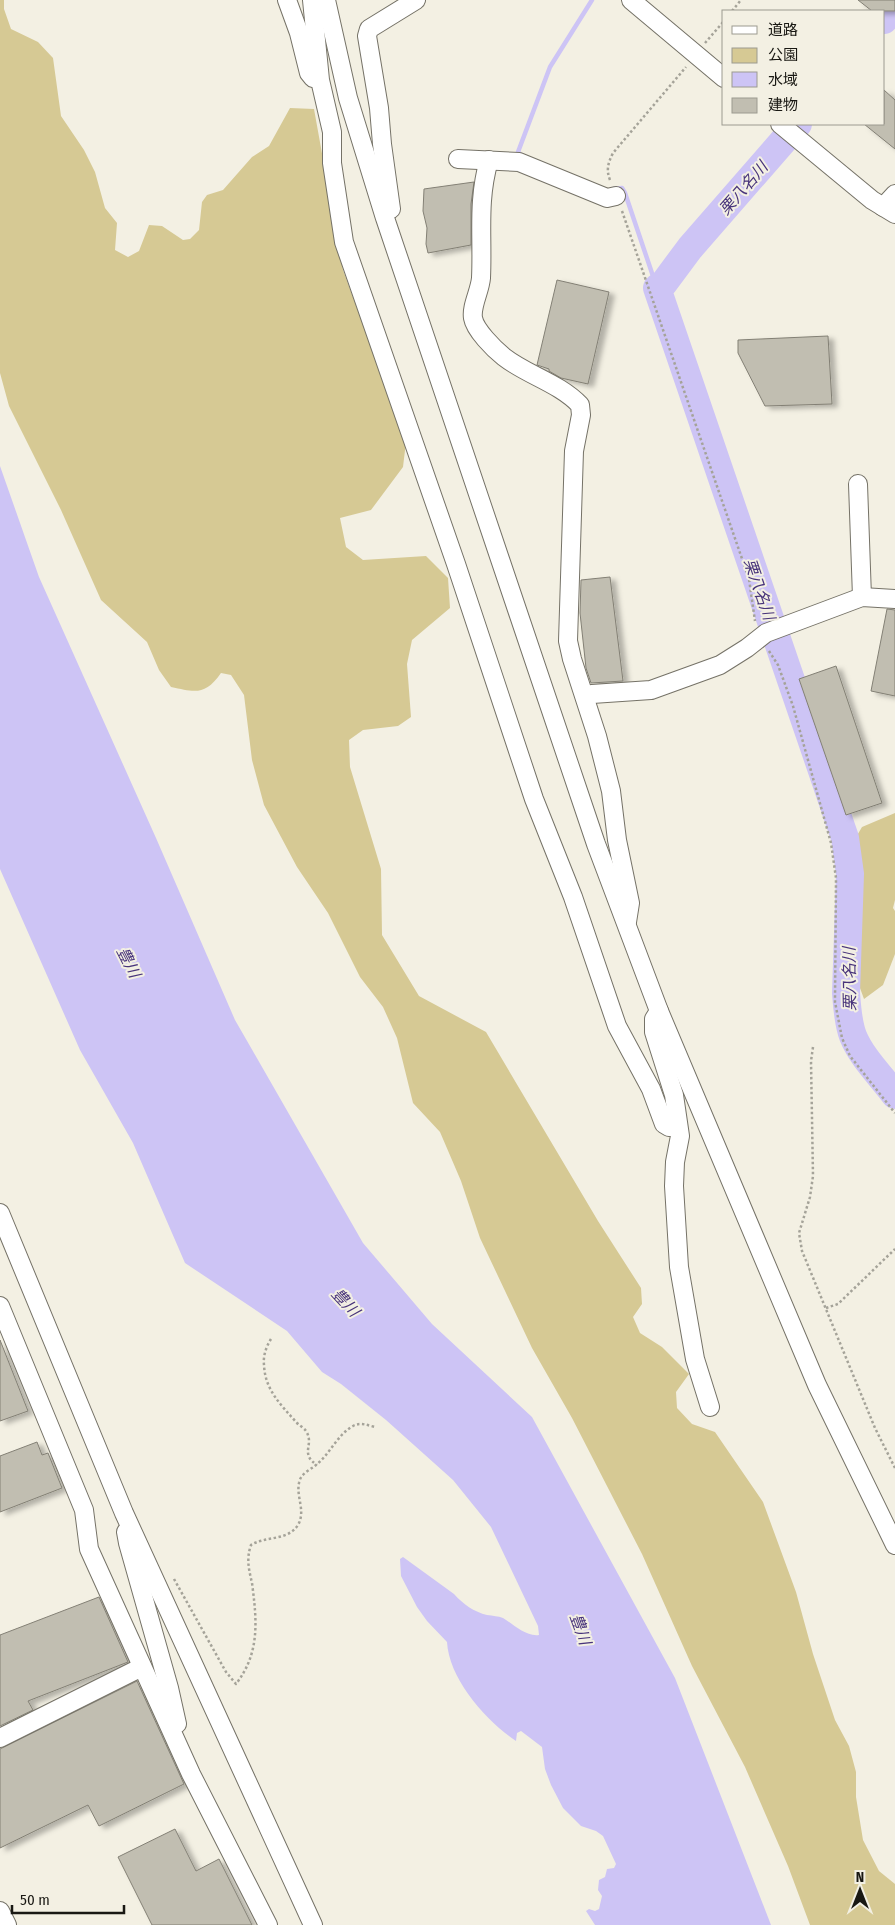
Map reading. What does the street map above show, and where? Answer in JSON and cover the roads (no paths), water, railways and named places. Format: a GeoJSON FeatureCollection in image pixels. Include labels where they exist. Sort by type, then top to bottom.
{"type":"FeatureCollection","features":[{"type":"Feature","properties":{"kind":"street"},"geometry":{"type":"LineString","coordinates":[[287,0],[299,33],[309,73],[314,80],[320,80]]}},
{"type":"Feature","properties":{"kind":"street"},"geometry":{"type":"LineString","coordinates":[[312,0],[320,80],[332,132],[332,163],[344,242],[450,547],[534,799],[572,897],[618,1026],[651,1089],[664,1124],[669,1127],[675,1126],[677,1121]]}},
{"type":"Feature","properties":{"kind":"street"},"geometry":{"type":"LineString","coordinates":[[326,0],[348,98],[385,218],[596,844],[626,927],[659,1011],[818,1385],[895,1545]]}},
{"type":"Feature","properties":{"kind":"street"},"geometry":{"type":"LineString","coordinates":[[385,218],[391,209],[379,108],[367,36],[369,29],[416,0]]}},
{"type":"Feature","properties":{"kind":"street"},"geometry":{"type":"LineString","coordinates":[[631,0],[722,76]]}},
{"type":"Feature","properties":{"kind":"street"},"geometry":{"type":"LineString","coordinates":[[787,130],[872,200],[891,205]]}},
{"type":"Feature","properties":{"kind":"street"},"geometry":{"type":"LineString","coordinates":[[458,160],[519,162],[607,198],[616,196]]}},
{"type":"Feature","properties":{"kind":"street"},"geometry":{"type":"LineString","coordinates":[[489,160],[483,182],[480,213],[480,279],[478,296],[473,307],[473,318],[476,326],[493,347],[506,358],[571,395],[580,405],[581,415],[574,451],[568,641],[611,791],[619,848],[630,903],[626,927]]}},
{"type":"Feature","properties":{"kind":"street"},"geometry":{"type":"LineString","coordinates":[[858,484],[862,598]]}},
{"type":"Feature","properties":{"kind":"street"},"geometry":{"type":"LineString","coordinates":[[585,697],[592,694],[651,690],[720,665],[764,635],[789,625],[862,598],[895,599]]}},
{"type":"Feature","properties":{"kind":"street"},"geometry":{"type":"LineString","coordinates":[[659,1011],[654,1019],[654,1032],[674,1095],[680,1136],[675,1162],[674,1186],[679,1267],[695,1359],[710,1407]]}},
{"type":"Feature","properties":{"kind":"street"},"geometry":{"type":"LineString","coordinates":[[0,1213],[124,1514],[313,1925]]}},
{"type":"Feature","properties":{"kind":"street"},"geometry":{"type":"LineString","coordinates":[[0,1306],[84,1510],[89,1549],[191,1774],[268,1925]]}},
{"type":"Feature","properties":{"kind":"street"},"geometry":{"type":"LineString","coordinates":[[124,1514],[128,1543],[169,1688],[182,1751]]}},
{"type":"Feature","properties":{"kind":"street"},"geometry":{"type":"LineString","coordinates":[[0,1738],[142,1667]]}},
{"type":"Feature","properties":{"kind":"street"},"geometry":{"type":"LineString","coordinates":[[0,1911],[7,1925]]}},
{"type":"Feature","properties":{"kind":"water","name":"豊川"},"geometry":{"type":"Polygon","coordinates":[[[0,466],[39,577],[235,1020],[363,1243],[432,1324],[532,1417],[675,1678],[771,1925],[595,1925],[586,1911],[589,1909],[595,1911],[599,1909],[602,1896],[598,1890],[599,1880],[605,1877],[607,1869],[614,1868],[616,1864],[603,1836],[596,1831],[581,1826],[563,1808],[545,1769],[542,1747],[521,1731],[517,1733],[516,1741],[493,1722],[471,1698],[454,1670],[447,1642],[427,1621],[417,1607],[401,1576],[400,1559],[403,1557],[473,1610],[482,1614],[503,1618],[520,1630],[529,1634],[539,1635],[538,1626],[491,1527],[453,1480],[386,1420],[341,1384],[322,1372],[287,1331],[185,1263],[133,1143],[80,1050],[0,869],[0,466]]]}},
{"type":"Feature","properties":{"kind":"waterway"},"geometry":{"type":"LineString","coordinates":[[523,157],[518,152],[550,67],[592,0]]}},
{"type":"Feature","properties":{"kind":"waterway","name":"栗八名川"},"geometry":{"type":"LineString","coordinates":[[885,19],[895,7]]}},
{"type":"Feature","properties":{"kind":"waterway","name":"栗八名川"},"geometry":{"type":"LineString","coordinates":[[797,125],[690,248],[664,283],[657,288],[845,838],[850,874],[846,993],[849,1020],[853,1036],[861,1052],[895,1095]]}},
{"type":"Feature","properties":{"kind":"waterway"},"geometry":{"type":"LineString","coordinates":[[613,189],[622,188],[625,193],[657,288]]}}]}
